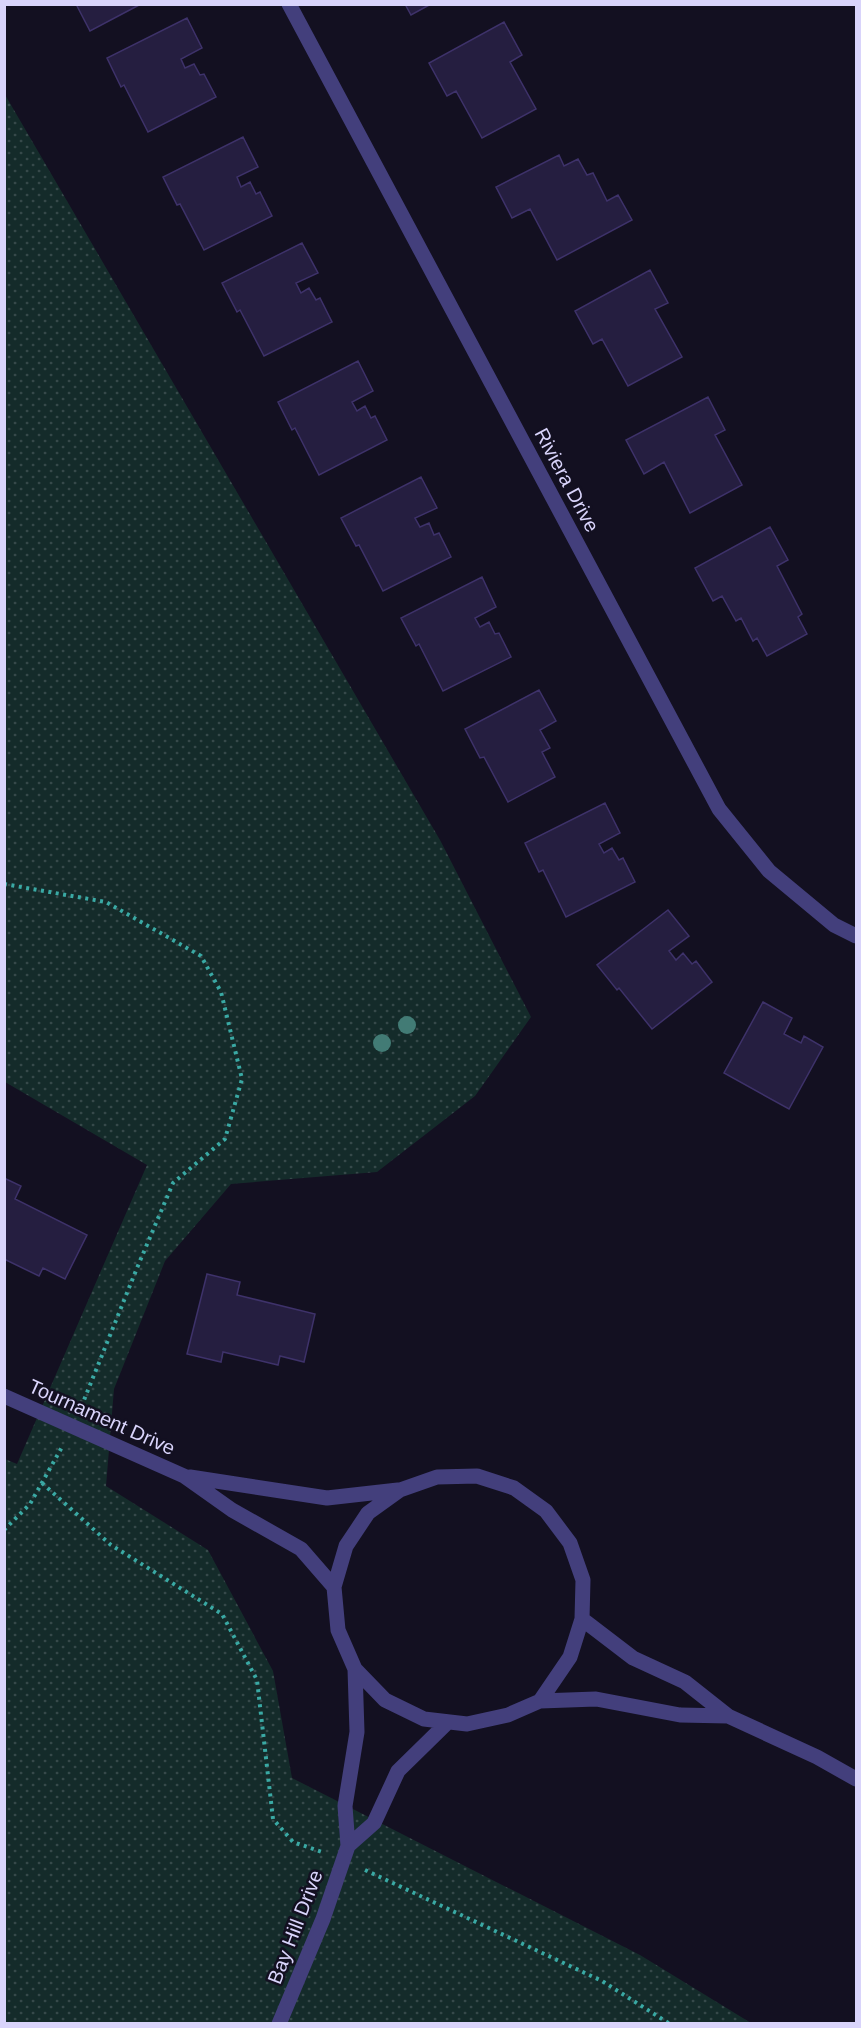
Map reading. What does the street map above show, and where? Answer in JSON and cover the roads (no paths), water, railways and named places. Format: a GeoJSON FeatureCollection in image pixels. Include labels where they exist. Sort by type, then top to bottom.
{"type":"FeatureCollection","features":[{"type":"Feature","properties":{"kind":"street","name":"Riviera Drive"},"geometry":{"type":"LineString","coordinates":[[289,4],[719,809],[769,871],[834,925],[856,936]]}},
{"type":"Feature","properties":{"kind":"street","name":"Tournament Drive"},"geometry":{"type":"LineString","coordinates":[[4,1396],[184,1476],[232,1510],[301,1549],[334,1587]]}},
{"type":"Feature","properties":{"kind":"street","name":"Tournament Drive"},"geometry":{"type":"LineString","coordinates":[[184,1476],[327,1498],[400,1490]]}},
{"type":"Feature","properties":{"kind":"street"},"geometry":{"type":"LineString","coordinates":[[540,1701],[570,1657],[582,1619],[583,1580],[570,1543],[546,1511],[514,1488],[477,1476],[437,1477],[400,1490],[368,1514],[346,1546],[334,1587],[338,1630],[355,1669],[385,1700],[424,1719],[466,1724],[508,1715],[540,1701],[596,1699],[680,1715],[728,1716]]}},
{"type":"Feature","properties":{"kind":"street"},"geometry":{"type":"LineString","coordinates":[[582,1619],[633,1658],[685,1682],[728,1716],[817,1756],[856,1779]]}},
{"type":"Feature","properties":{"kind":"street","name":"Bay Hill Drive"},"geometry":{"type":"LineString","coordinates":[[279,2024],[323,1918],[346,1852],[345,1806],[357,1732],[355,1669]]}},
{"type":"Feature","properties":{"kind":"street","name":"Bay Hill Drive"},"geometry":{"type":"LineString","coordinates":[[346,1852],[374,1823],[398,1771],[448,1722]]}}]}
